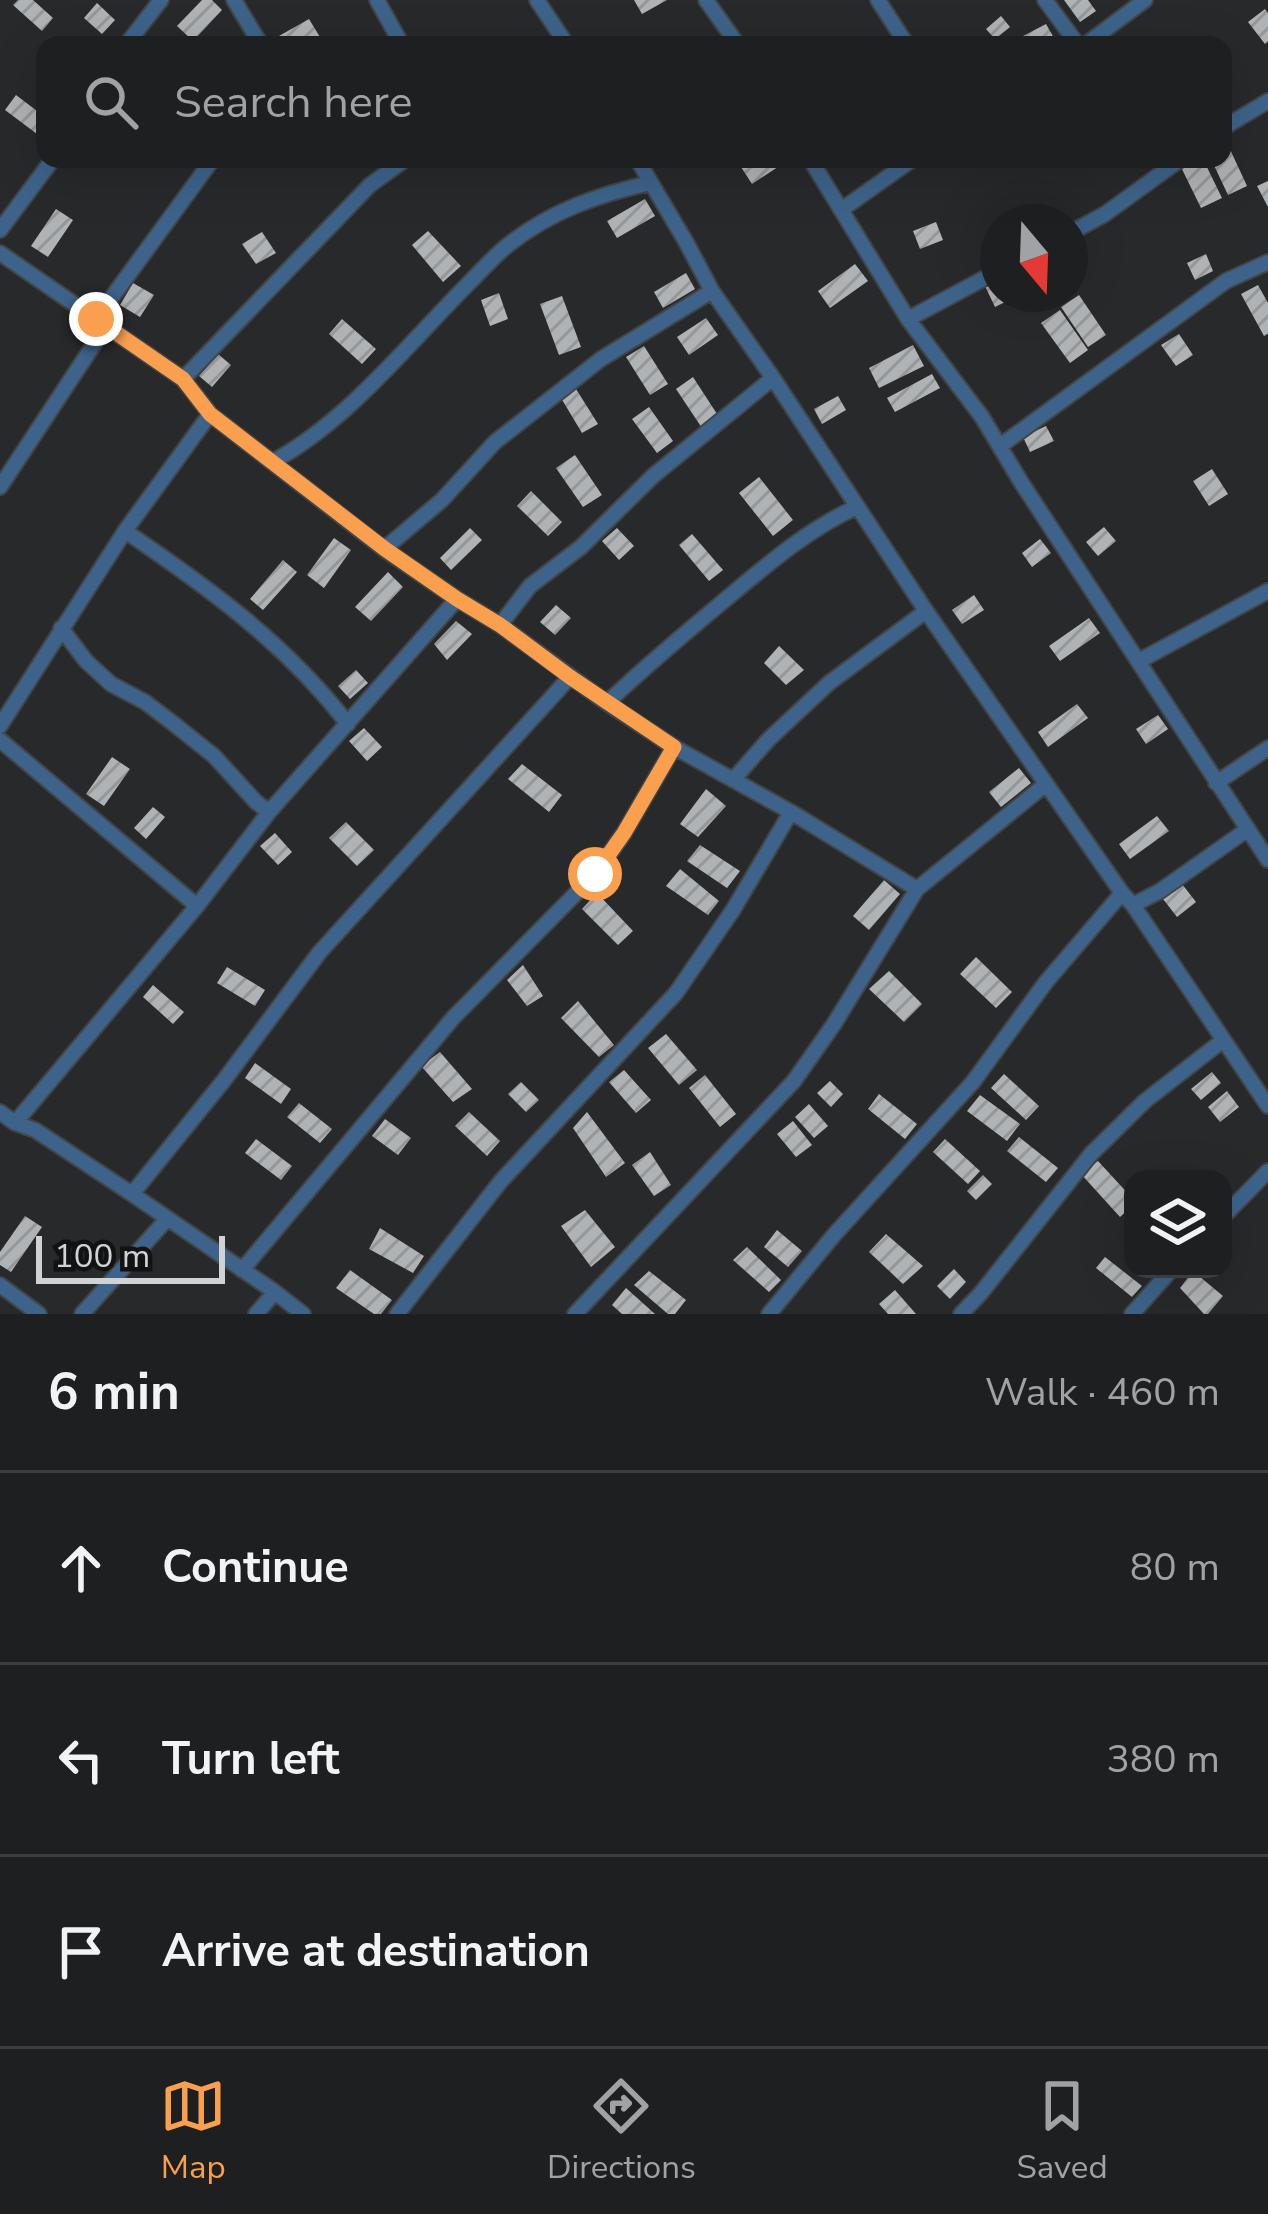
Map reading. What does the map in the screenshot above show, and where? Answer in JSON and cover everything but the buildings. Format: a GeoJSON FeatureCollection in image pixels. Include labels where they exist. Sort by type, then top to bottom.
{"type":"FeatureCollection","features":[{"type":"Feature","properties":{"kind":"street"},"geometry":{"type":"LineString","coordinates":[[133,36],[161,0]]}},
{"type":"Feature","properties":{"kind":"street"},"geometry":{"type":"LineString","coordinates":[[234,0],[256,36]]}},
{"type":"Feature","properties":{"kind":"street"},"geometry":{"type":"LineString","coordinates":[[377,0],[397,36]]}},
{"type":"Feature","properties":{"kind":"street"},"geometry":{"type":"LineString","coordinates":[[537,0],[561,36]]}},
{"type":"Feature","properties":{"kind":"street"},"geometry":{"type":"LineString","coordinates":[[706,0],[729,36]]}},
{"type":"Feature","properties":{"kind":"street"},"geometry":{"type":"LineString","coordinates":[[878,0],[901,36]]}},
{"type":"Feature","properties":{"kind":"street"},"geometry":{"type":"LineString","coordinates":[[1045,0],[1075,36]]}},
{"type":"Feature","properties":{"kind":"street"},"geometry":{"type":"LineString","coordinates":[[1094,36],[1144,0]]}},
{"type":"Feature","properties":{"kind":"street"},"geometry":{"type":"LineString","coordinates":[[1232,123],[1268,101]]}},
{"type":"Feature","properties":{"kind":"street"},"geometry":{"type":"LineString","coordinates":[[0,230],[46,168]]}},
{"type":"Feature","properties":{"kind":"street"},"geometry":{"type":"LineString","coordinates":[[0,487],[101,323],[208,168]]}},
{"type":"Feature","properties":{"kind":"street"},"geometry":{"type":"LineString","coordinates":[[183,379],[370,184],[393,168]]}},
{"type":"Feature","properties":{"kind":"street"},"geometry":{"type":"LineString","coordinates":[[642,168],[712,291],[1268,1106]]}},
{"type":"Feature","properties":{"kind":"street"},"geometry":{"type":"LineString","coordinates":[[816,168],[908,319],[982,417],[1268,860]]}},
{"type":"Feature","properties":{"kind":"street"},"geometry":{"type":"LineString","coordinates":[[841,210],[901,168]]}},
{"type":"Feature","properties":{"kind":"street"},"geometry":{"type":"LineString","coordinates":[[1088,223],[1169,168]]}},
{"type":"Feature","properties":{"kind":"street"},"geometry":{"type":"LineString","coordinates":[[272,462],[294,450],[381,375],[508,245],[598,195],[650,183]]}},
{"type":"Feature","properties":{"kind":"street"},"geometry":{"type":"LineString","coordinates":[[0,253],[183,379],[210,414],[457,599],[674,747],[917,889]]}},
{"type":"Feature","properties":{"kind":"street"},"geometry":{"type":"LineString","coordinates":[[1000,446],[1226,281],[1268,262]]}},
{"type":"Feature","properties":{"kind":"street"},"geometry":{"type":"LineString","coordinates":[[908,319],[980,281]]}},
{"type":"Feature","properties":{"kind":"street"},"geometry":{"type":"LineString","coordinates":[[385,549],[442,500],[495,442],[601,359],[712,291]]}},
{"type":"Feature","properties":{"kind":"street"},"geometry":{"type":"LineString","coordinates":[[500,625],[530,586],[773,378]]}},
{"type":"Feature","properties":{"kind":"street"},"geometry":{"type":"LineString","coordinates":[[0,726],[125,531],[210,414]]}},
{"type":"Feature","properties":{"kind":"street"},"geometry":{"type":"LineString","coordinates":[[607,703],[751,578],[832,518],[857,507]]}},
{"type":"Feature","properties":{"kind":"street"},"geometry":{"type":"LineString","coordinates":[[125,531],[264,632],[348,724]]}},
{"type":"Feature","properties":{"kind":"street"},"geometry":{"type":"LineString","coordinates":[[1138,661],[1268,591]]}},
{"type":"Feature","properties":{"kind":"street"},"geometry":{"type":"LineString","coordinates":[[15,1123],[269,812],[457,599]]}},
{"type":"Feature","properties":{"kind":"street"},"geometry":{"type":"LineString","coordinates":[[733,780],[829,683],[926,611]]}},
{"type":"Feature","properties":{"kind":"street"},"geometry":{"type":"LineString","coordinates":[[61,628],[111,684],[146,702],[214,756],[269,812]]}},
{"type":"Feature","properties":{"kind":"street"},"geometry":{"type":"LineString","coordinates":[[132,1194],[319,953],[570,677]]}},
{"type":"Feature","properties":{"kind":"street"},"geometry":{"type":"LineString","coordinates":[[0,740],[196,906]]}},
{"type":"Feature","properties":{"kind":"street"},"geometry":{"type":"LineString","coordinates":[[242,1270],[453,1018],[595,874],[674,747]]}},
{"type":"Feature","properties":{"kind":"street"},"geometry":{"type":"LineString","coordinates":[[1216,782],[1268,748]]}},
{"type":"Feature","properties":{"kind":"street"},"geometry":{"type":"LineString","coordinates":[[575,1314],[794,1081],[917,889],[1046,784]]}},
{"type":"Feature","properties":{"kind":"street"},"geometry":{"type":"LineString","coordinates":[[398,1314],[501,1181],[676,993],[733,910],[790,812]]}},
{"type":"Feature","properties":{"kind":"street"},"geometry":{"type":"LineString","coordinates":[[769,1314],[973,1082],[1046,982],[1127,899],[1160,891],[1248,830]]}},
{"type":"Feature","properties":{"kind":"street"},"geometry":{"type":"LineString","coordinates":[[961,1314],[1091,1154],[1145,1101],[1222,1041]]}},
{"type":"Feature","properties":{"kind":"street"},"geometry":{"type":"LineString","coordinates":[[0,1112],[132,1194],[303,1314]]}},
{"type":"Feature","properties":{"kind":"street"},"geometry":{"type":"LineString","coordinates":[[1232,1208],[1268,1171]]}},
{"type":"Feature","properties":{"kind":"street"},"geometry":{"type":"LineString","coordinates":[[82,1314],[167,1219]]}},
{"type":"Feature","properties":{"kind":"street"},"geometry":{"type":"LineString","coordinates":[[1132,1314],[1164,1278]]}},
{"type":"Feature","properties":{"kind":"street"},"geometry":{"type":"LineString","coordinates":[[0,1285],[39,1314]]}},
{"type":"Feature","properties":{"kind":"street"},"geometry":{"type":"LineString","coordinates":[[256,1314],[275,1292]]}},
{"type":"Feature","properties":{"kind":"route"},"geometry":{"type":"LineString","coordinates":[[96,319],[183,379],[210,414],[385,549],[674,747],[595,874]]}}]}
